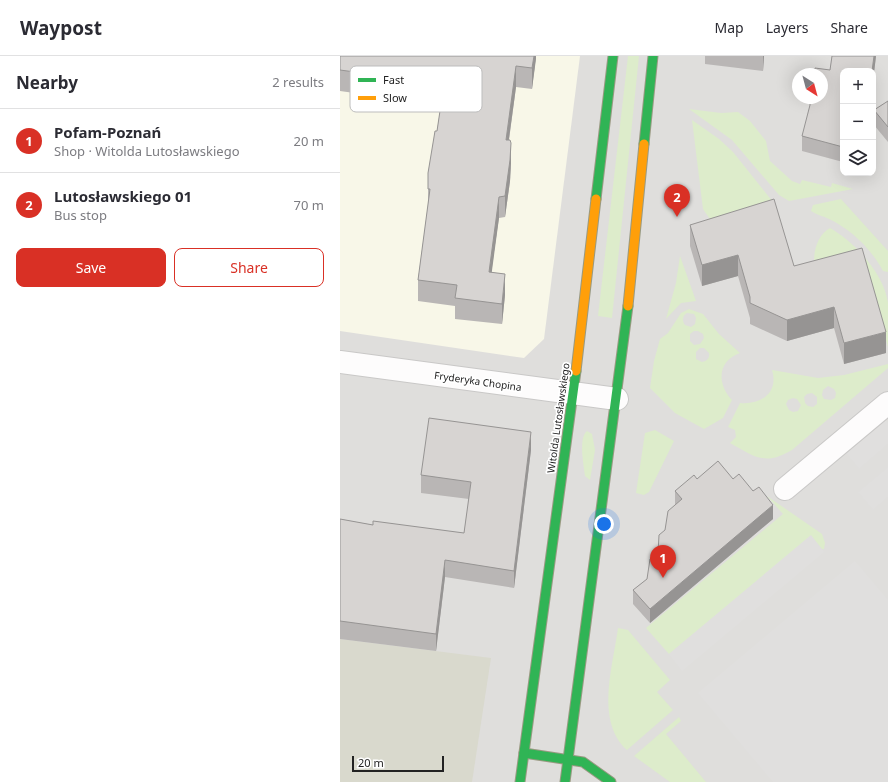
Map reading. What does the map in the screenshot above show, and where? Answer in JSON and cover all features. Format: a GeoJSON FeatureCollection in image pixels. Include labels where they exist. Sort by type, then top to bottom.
{"type":"FeatureCollection","features":[{"type":"Feature","properties":{"kind":"main road","name":"Witolda Lutosławskiego"},"geometry":{"type":"LineString","coordinates":[[520,782],[573,394],[613,56]]}},
{"type":"Feature","properties":{"kind":"main road"},"geometry":{"type":"LineString","coordinates":[[565,782],[629,304],[653,56]]}},
{"type":"Feature","properties":{"kind":"main road"},"geometry":{"type":"LineString","coordinates":[[524,754],[583,762],[611,782]]}},
{"type":"Feature","properties":{"kind":"street","name":"Fryderyka Chopina"},"geometry":{"type":"LineString","coordinates":[[340,362],[617,399]]}},
{"type":"Feature","properties":{"kind":"street"},"geometry":{"type":"LineString","coordinates":[[785,489],[888,403]]}},
{"type":"Feature","properties":{"kind":"shaded area"},"geometry":{"type":"Polygon","coordinates":[[[340,56],[888,56],[888,782],[340,782],[340,56]]]}},
{"type":"Feature","properties":{"kind":"shaded area"},"geometry":{"type":"Polygon","coordinates":[[[340,56],[580,56],[544,339],[524,358],[340,331],[340,56]]]}},
{"type":"Feature","properties":{"kind":"shaded area"},"geometry":{"type":"Polygon","coordinates":[[[885,420],[888,423],[888,444],[859,469],[846,453],[885,420]]]}},
{"type":"Feature","properties":{"kind":"shaded area"},"geometry":{"type":"Polygon","coordinates":[[[888,467],[888,497],[873,510],[858,492],[888,467]]]}},
{"type":"Feature","properties":{"kind":"shaded area"},"geometry":{"type":"Polygon","coordinates":[[[811,535],[824,552],[682,671],[669,654],[811,535]]]}},
{"type":"Feature","properties":{"kind":"shaded area"},"geometry":{"type":"Polygon","coordinates":[[[855,561],[888,600],[888,782],[773,782],[698,693],[855,561]]]}},
{"type":"Feature","properties":{"kind":"shaded area"},"geometry":{"type":"Polygon","coordinates":[[[340,639],[491,658],[472,782],[340,782],[340,639]]]}},
{"type":"Feature","properties":{"kind":"green space"},"geometry":{"type":"Polygon","coordinates":[[[628,56],[639,56],[612,318],[598,316],[628,56]]]}},
{"type":"Feature","properties":{"kind":"green space"},"geometry":{"type":"Polygon","coordinates":[[[689,109],[721,113],[738,112],[750,121],[766,141],[770,161],[792,181],[800,184],[802,180],[831,187],[832,183],[853,189],[789,201],[779,195],[732,140],[689,109]]]}},
{"type":"Feature","properties":{"kind":"green space"},"geometry":{"type":"Polygon","coordinates":[[[692,120],[719,139],[733,152],[773,202],[712,222],[703,209],[692,120]]]}},
{"type":"Feature","properties":{"kind":"green space"},"geometry":{"type":"Polygon","coordinates":[[[841,199],[888,251],[888,272],[883,271],[873,255],[853,234],[837,223],[811,211],[813,205],[841,199]]]}},
{"type":"Feature","properties":{"kind":"green space"},"geometry":{"type":"Polygon","coordinates":[[[830,228],[840,234],[858,250],[867,260],[881,281],[888,303],[888,347],[864,265],[815,267],[814,256],[816,245],[822,235],[830,228]]]}},
{"type":"Feature","properties":{"kind":"green space"},"geometry":{"type":"Polygon","coordinates":[[[680,256],[696,301],[681,303],[666,319],[676,283],[680,256]]]}},
{"type":"Feature","properties":{"kind":"green space"},"geometry":{"type":"Polygon","coordinates":[[[689,309],[703,314],[719,334],[740,353],[727,361],[723,367],[722,380],[727,394],[732,400],[723,418],[704,429],[675,413],[650,388],[654,361],[660,339],[668,333],[681,313],[689,309]],[[687,313],[683,317],[683,322],[685,325],[691,327],[695,324],[696,318],[694,314],[687,313]],[[694,331],[690,334],[690,341],[694,345],[700,344],[704,338],[703,334],[698,331],[694,331]],[[700,348],[696,352],[696,359],[702,362],[709,358],[709,353],[704,348],[700,348]]]}},
{"type":"Feature","properties":{"kind":"green space"},"geometry":{"type":"Polygon","coordinates":[[[888,364],[888,368],[792,450],[783,455],[767,459],[760,458],[753,456],[730,443],[736,437],[735,430],[728,427],[740,403],[755,402],[766,396],[773,385],[772,370],[818,378],[844,375],[888,364]],[[828,386],[823,390],[822,395],[824,399],[831,400],[835,398],[836,393],[834,389],[828,386]],[[812,393],[807,394],[804,397],[805,403],[808,406],[813,407],[817,404],[817,397],[812,393]],[[793,398],[788,400],[786,404],[789,410],[793,412],[798,411],[801,405],[797,399],[793,398]]]}},
{"type":"Feature","properties":{"kind":"green space"},"geometry":{"type":"Polygon","coordinates":[[[655,430],[674,441],[649,492],[644,495],[636,493],[645,433],[655,430]]]}},
{"type":"Feature","properties":{"kind":"green space"},"geometry":{"type":"Polygon","coordinates":[[[587,431],[592,434],[595,450],[590,480],[585,476],[582,452],[584,435],[587,431]]]}},
{"type":"Feature","properties":{"kind":"green space"},"geometry":{"type":"Polygon","coordinates":[[[767,496],[822,534],[825,543],[824,549],[822,549],[811,536],[669,654],[646,628],[783,514],[767,496]]]}},
{"type":"Feature","properties":{"kind":"green space"},"geometry":{"type":"Polygon","coordinates":[[[618,628],[628,630],[670,680],[657,692],[673,710],[627,750],[617,738],[611,724],[609,709],[610,676],[618,628]]]}},
{"type":"Feature","properties":{"kind":"green space"},"geometry":{"type":"Polygon","coordinates":[[[679,717],[681,721],[666,734],[706,782],[670,782],[634,756],[679,717]]]}},
{"type":"Feature","properties":{"kind":"building"},"geometry":{"type":"Polygon","coordinates":[[[340,56],[534,56],[532,68],[516,66],[506,140],[510,140],[511,143],[510,160],[505,196],[499,197],[489,272],[505,274],[502,304],[455,298],[457,285],[418,280],[430,189],[428,189],[428,173],[440,112],[482,112],[482,66],[350,66],[350,71],[340,70],[340,56]]]}},
{"type":"Feature","properties":{"kind":"building"},"geometry":{"type":"Polygon","coordinates":[[[832,56],[874,56],[872,68],[840,68],[840,146],[802,136],[810,104],[828,104],[828,70],[830,70],[832,56]]]}},
{"type":"Feature","properties":{"kind":"building"},"geometry":{"type":"Polygon","coordinates":[[[888,101],[888,127],[876,112],[876,109],[888,101]]]}},
{"type":"Feature","properties":{"kind":"building"},"geometry":{"type":"Polygon","coordinates":[[[774,199],[794,266],[862,248],[886,332],[844,343],[834,307],[787,320],[750,303],[750,297],[738,255],[702,265],[690,225],[774,199]]]}},
{"type":"Feature","properties":{"kind":"building"},"geometry":{"type":"Polygon","coordinates":[[[429,418],[531,432],[514,571],[445,560],[436,634],[340,621],[340,519],[373,525],[373,521],[464,533],[471,482],[421,475],[429,418]]]}},
{"type":"Feature","properties":{"kind":"building"},"geometry":{"type":"Polygon","coordinates":[[[718,461],[733,479],[739,474],[753,491],[759,487],[773,505],[650,609],[633,590],[647,579],[650,559],[658,553],[659,535],[665,530],[668,511],[682,499],[675,491],[694,475],[697,479],[718,461]]]}},
{"type":"Feature","properties":{"kind":"traffic: fast"},"geometry":{"type":"LineString","coordinates":[[596,199],[613,56]]}},
{"type":"Feature","properties":{"kind":"traffic: fast"},"geometry":{"type":"LineString","coordinates":[[644,144],[653,56]]}},
{"type":"Feature","properties":{"kind":"traffic: fast"},"geometry":{"type":"LineString","coordinates":[[565,782],[628,306]]}},
{"type":"Feature","properties":{"kind":"traffic: fast"},"geometry":{"type":"LineString","coordinates":[[520,782],[576,371]]}},
{"type":"Feature","properties":{"kind":"traffic: fast"},"geometry":{"type":"LineString","coordinates":[[524,753],[583,762],[611,782]]}},
{"type":"Feature","properties":{"kind":"traffic: slow"},"geometry":{"type":"LineString","coordinates":[[628,306],[644,144]]}},
{"type":"Feature","properties":{"kind":"traffic: slow"},"geometry":{"type":"LineString","coordinates":[[576,371],[596,199]]}},
{"type":"Feature","properties":{"kind":"place","name":"Lutosławskiego 01"},"geometry":{"type":"Point","coordinates":[677,217]}},
{"type":"Feature","properties":{"kind":"place","name":"Pofam-Poznań"},"geometry":{"type":"Point","coordinates":[663,578]}}]}
